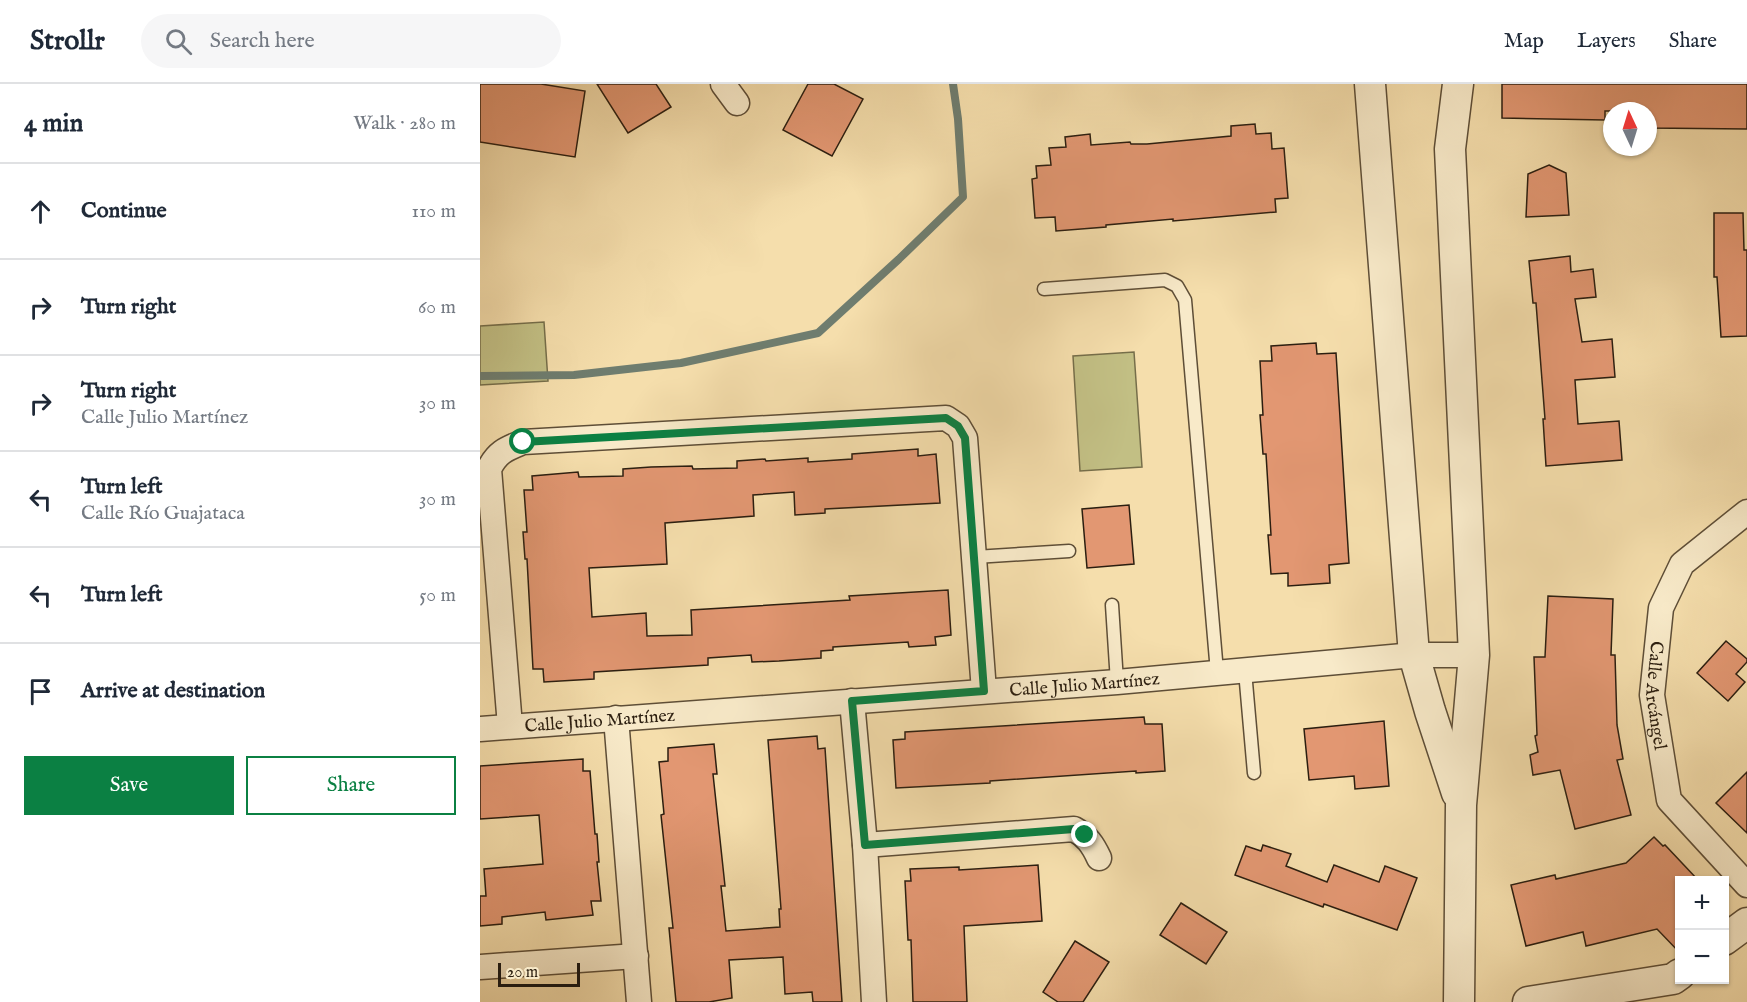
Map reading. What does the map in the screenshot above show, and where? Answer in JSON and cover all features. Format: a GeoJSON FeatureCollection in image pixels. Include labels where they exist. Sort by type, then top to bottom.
{"type":"FeatureCollection","features":[{"type":"Feature","properties":{"kind":"street"},"geometry":{"type":"LineString","coordinates":[[723,84],[737,103]]}},
{"type":"Feature","properties":{"kind":"street"},"geometry":{"type":"LineString","coordinates":[[1370,84],[1414,655],[1461,805]]}},
{"type":"Feature","properties":{"kind":"street"},"geometry":{"type":"LineString","coordinates":[[1458,84],[1450,149],[1474,655],[1461,805],[1459,1002]]}},
{"type":"Feature","properties":{"kind":"street"},"geometry":{"type":"LineString","coordinates":[[510,726],[489,469],[495,456],[523,442],[946,418],[958,426],[965,438],[984,691]]}},
{"type":"Feature","properties":{"kind":"street","name":"Calle Arcángel"},"geometry":{"type":"LineString","coordinates":[[1747,512],[1682,564],[1661,608],[1652,695],[1669,800],[1747,885]]}},
{"type":"Feature","properties":{"kind":"street","name":"Calle Julio Martínez"},"geometry":{"type":"LineString","coordinates":[[480,729],[1117,682],[1414,655],[1474,655]]}},
{"type":"Feature","properties":{"kind":"street"},"geometry":{"type":"LineString","coordinates":[[852,701],[865,845],[874,1002]]}},
{"type":"Feature","properties":{"kind":"street"},"geometry":{"type":"LineString","coordinates":[[616,718],[639,1002]]}},
{"type":"Feature","properties":{"kind":"street"},"geometry":{"type":"LineString","coordinates":[[865,845],[1074,829],[1085,835],[1099,858]]}},
{"type":"Feature","properties":{"kind":"street"},"geometry":{"type":"LineString","coordinates":[[1729,937],[1747,923]]}},
{"type":"Feature","properties":{"kind":"street"},"geometry":{"type":"LineString","coordinates":[[480,967],[636,956]]}},
{"type":"Feature","properties":{"kind":"street"},"geometry":{"type":"LineString","coordinates":[[1528,1002],[1675,978]]}},
{"type":"Feature","properties":{"kind":"lane"},"geometry":{"type":"LineString","coordinates":[[1044,289],[1165,280],[1178,286],[1185,300],[1217,672]]}},
{"type":"Feature","properties":{"kind":"lane"},"geometry":{"type":"LineString","coordinates":[[975,557],[1069,551]]}},
{"type":"Feature","properties":{"kind":"lane"},"geometry":{"type":"LineString","coordinates":[[1112,604],[1117,682]]}},
{"type":"Feature","properties":{"kind":"lane"},"geometry":{"type":"LineString","coordinates":[[1245,671],[1254,773]]}},
{"type":"Feature","properties":{"kind":"shaded area"},"geometry":{"type":"Polygon","coordinates":[[[544,322],[548,381],[480,385],[480,326],[544,322]]]}},
{"type":"Feature","properties":{"kind":"shaded area"},"geometry":{"type":"Polygon","coordinates":[[[1134,352],[1142,467],[1080,471],[1073,356],[1134,352]]]}},
{"type":"Feature","properties":{"kind":"building"},"geometry":{"type":"Polygon","coordinates":[[[480,84],[541,84],[585,91],[575,157],[480,142],[480,84]]]}},
{"type":"Feature","properties":{"kind":"building"},"geometry":{"type":"Polygon","coordinates":[[[597,84],[656,84],[671,107],[628,133],[597,84]]]}},
{"type":"Feature","properties":{"kind":"building"},"geometry":{"type":"Polygon","coordinates":[[[808,84],[834,84],[863,99],[832,156],[783,130],[808,84]]]}},
{"type":"Feature","properties":{"kind":"building"},"geometry":{"type":"Polygon","coordinates":[[[1502,84],[1747,84],[1747,129],[1657,128],[1657,102],[1603,102],[1603,120],[1502,118],[1502,84]]]}},
{"type":"Feature","properties":{"kind":"building"},"geometry":{"type":"Polygon","coordinates":[[[1255,124],[1256,134],[1271,133],[1272,149],[1284,148],[1288,198],[1275,199],[1276,212],[1173,221],[1173,219],[1056,231],[1055,217],[1035,218],[1032,179],[1037,178],[1036,166],[1051,165],[1049,148],[1066,147],[1065,137],[1090,134],[1091,145],[1130,142],[1131,144],[1147,144],[1231,136],[1231,126],[1255,124]]]}},
{"type":"Feature","properties":{"kind":"building"},"geometry":{"type":"Polygon","coordinates":[[[1549,165],[1566,173],[1569,215],[1526,217],[1528,174],[1549,165]]]}},
{"type":"Feature","properties":{"kind":"building"},"geometry":{"type":"Polygon","coordinates":[[[1714,213],[1743,213],[1744,250],[1747,250],[1747,336],[1721,337],[1717,277],[1714,277],[1714,213]]]}},
{"type":"Feature","properties":{"kind":"building"},"geometry":{"type":"Polygon","coordinates":[[[1570,256],[1571,272],[1593,269],[1596,297],[1575,299],[1582,342],[1612,339],[1615,377],[1575,380],[1578,424],[1619,421],[1622,460],[1546,466],[1543,419],[1545,419],[1536,303],[1533,303],[1529,261],[1570,256]]]}},
{"type":"Feature","properties":{"kind":"building"},"geometry":{"type":"Polygon","coordinates":[[[1316,343],[1317,354],[1336,353],[1349,563],[1329,565],[1330,583],[1288,586],[1288,573],[1271,574],[1266,454],[1263,454],[1260,415],[1263,415],[1260,361],[1272,361],[1271,346],[1316,343]]]}},
{"type":"Feature","properties":{"kind":"building"},"geometry":{"type":"Polygon","coordinates":[[[918,449],[918,456],[936,454],[940,503],[825,509],[825,513],[795,515],[794,492],[753,495],[754,516],[665,523],[667,564],[589,568],[592,617],[646,613],[647,636],[692,635],[691,610],[850,600],[849,596],[948,590],[951,635],[935,637],[936,645],[909,647],[908,642],[833,647],[833,650],[821,651],[821,658],[779,661],[752,662],[751,655],[708,658],[708,665],[594,672],[594,679],[544,682],[543,669],[533,669],[527,559],[525,559],[523,532],[527,532],[524,490],[533,490],[532,476],[578,472],[579,477],[623,476],[623,469],[692,466],[693,469],[737,468],[737,461],[808,458],[808,462],[852,459],[852,454],[918,449]]]}},
{"type":"Feature","properties":{"kind":"building"},"geometry":{"type":"Polygon","coordinates":[[[1129,505],[1134,564],[1087,568],[1082,509],[1129,505]]]}},
{"type":"Feature","properties":{"kind":"building"},"geometry":{"type":"Polygon","coordinates":[[[1548,596],[1613,599],[1611,655],[1615,655],[1617,725],[1623,759],[1617,760],[1631,815],[1575,829],[1560,770],[1533,775],[1530,755],[1538,752],[1535,736],[1537,735],[1534,657],[1545,657],[1548,596]]]}},
{"type":"Feature","properties":{"kind":"building"},"geometry":{"type":"Polygon","coordinates":[[[1726,641],[1747,659],[1736,674],[1745,682],[1728,701],[1697,673],[1726,641]]]}},
{"type":"Feature","properties":{"kind":"building"},"geometry":{"type":"Polygon","coordinates":[[[1144,717],[1145,724],[1162,724],[1165,771],[1136,773],[1136,771],[896,788],[893,740],[905,739],[905,732],[1144,717]]]}},
{"type":"Feature","properties":{"kind":"building"},"geometry":{"type":"Polygon","coordinates":[[[1384,721],[1389,786],[1355,789],[1354,776],[1309,780],[1304,729],[1384,721]]]}},
{"type":"Feature","properties":{"kind":"building"},"geometry":{"type":"Polygon","coordinates":[[[817,736],[818,749],[825,748],[842,1002],[813,1002],[812,992],[785,994],[783,957],[729,960],[732,998],[709,1002],[676,1002],[669,928],[673,928],[661,815],[664,814],[659,762],[668,761],[668,748],[714,744],[717,774],[713,774],[725,886],[721,886],[726,931],[780,927],[779,909],[781,909],[768,740],[817,736]]]}},
{"type":"Feature","properties":{"kind":"building"},"geometry":{"type":"Polygon","coordinates":[[[583,759],[583,771],[590,771],[599,862],[597,862],[601,901],[591,901],[593,915],[546,920],[545,912],[502,917],[502,924],[480,926],[480,896],[486,896],[484,869],[543,864],[539,815],[480,819],[480,766],[583,759]]]}},
{"type":"Feature","properties":{"kind":"building"},"geometry":{"type":"Polygon","coordinates":[[[1747,772],[1747,833],[1716,803],[1747,772]]]}},
{"type":"Feature","properties":{"kind":"building"},"geometry":{"type":"Polygon","coordinates":[[[1654,837],[1663,846],[1665,845],[1694,876],[1675,876],[1675,948],[1657,929],[1586,946],[1583,932],[1526,946],[1511,885],[1555,875],[1556,879],[1626,863],[1654,837]]]}},
{"type":"Feature","properties":{"kind":"building"},"geometry":{"type":"Polygon","coordinates":[[[1263,845],[1291,854],[1286,866],[1327,882],[1334,865],[1379,882],[1385,866],[1417,878],[1397,930],[1324,904],[1323,907],[1235,875],[1246,846],[1261,851],[1263,845]]]}},
{"type":"Feature","properties":{"kind":"building"},"geometry":{"type":"Polygon","coordinates":[[[1038,865],[1042,921],[964,926],[967,1002],[913,1002],[911,940],[908,940],[905,881],[911,881],[910,869],[959,867],[959,870],[1038,865]]]}},
{"type":"Feature","properties":{"kind":"building"},"geometry":{"type":"Polygon","coordinates":[[[1181,903],[1227,932],[1206,964],[1160,935],[1181,903]]]}},
{"type":"Feature","properties":{"kind":"building"},"geometry":{"type":"Polygon","coordinates":[[[1075,941],[1109,962],[1083,1002],[1058,1002],[1043,992],[1075,941]]]}},
{"type":"Feature","properties":{"kind":"waterway"},"geometry":{"type":"LineString","coordinates":[[480,376],[574,375],[681,363],[818,333],[963,197],[958,119],[953,84]]}},
{"type":"Feature","properties":{"kind":"route"},"geometry":{"type":"LineString","coordinates":[[523,442],[946,418],[958,426],[965,438],[984,691],[852,701],[865,845],[1074,829],[1085,835]]}}]}
